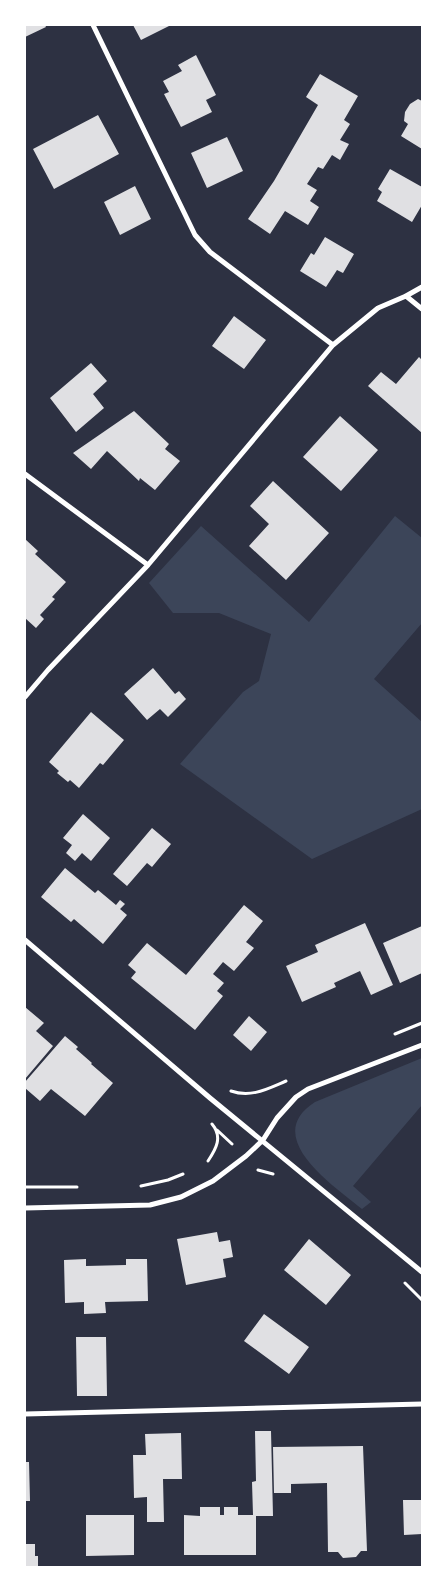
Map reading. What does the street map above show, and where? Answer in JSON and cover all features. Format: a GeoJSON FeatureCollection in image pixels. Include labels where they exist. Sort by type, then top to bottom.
{"type":"FeatureCollection","features":[{"type":"Feature","properties":{"kind":"street"},"geometry":{"type":"LineString","coordinates":[[93,25],[195,235],[210,252],[333,345]]}},
{"type":"Feature","properties":{"kind":"street"},"geometry":{"type":"LineString","coordinates":[[25,697],[48,670],[148,565],[333,345],[378,308],[422,287]]}},
{"type":"Feature","properties":{"kind":"street"},"geometry":{"type":"LineString","coordinates":[[406,296],[422,309]]}},
{"type":"Feature","properties":{"kind":"street"},"geometry":{"type":"LineString","coordinates":[[25,474],[148,565]]}},
{"type":"Feature","properties":{"kind":"street"},"geometry":{"type":"LineString","coordinates":[[25,940],[210,1098],[422,1272]]}},
{"type":"Feature","properties":{"kind":"street"},"geometry":{"type":"LineString","coordinates":[[25,1208],[150,1205],[181,1197],[214,1181],[246,1156],[263,1140],[277,1118],[296,1097],[308,1089],[422,1045]]}},
{"type":"Feature","properties":{"kind":"street"},"geometry":{"type":"LineString","coordinates":[[25,1414],[422,1404]]}},
{"type":"Feature","properties":{"kind":"path"},"geometry":{"type":"LineString","coordinates":[[395,1034],[422,1023]]}},
{"type":"Feature","properties":{"kind":"path"},"geometry":{"type":"LineString","coordinates":[[210,1098],[222,1082],[231,1091],[241,1094],[255,1094],[286,1080]]}},
{"type":"Feature","properties":{"kind":"path"},"geometry":{"type":"LineString","coordinates":[[202,1164],[209,1161],[218,1145],[216,1129],[211,1123]]}},
{"type":"Feature","properties":{"kind":"path"},"geometry":{"type":"LineString","coordinates":[[134,1186],[168,1180],[190,1171]]}},
{"type":"Feature","properties":{"kind":"path"},"geometry":{"type":"LineString","coordinates":[[25,1187],[80,1187]]}},
{"type":"Feature","properties":{"kind":"shaded area"},"geometry":{"type":"Polygon","coordinates":[[[395,516],[422,538],[422,623],[374,679],[422,722],[422,809],[312,859],[180,764],[243,692],[259,681],[271,634],[219,613],[173,613],[149,583],[201,526],[309,622],[395,516]]]}},
{"type":"Feature","properties":{"kind":"shaded area"},"geometry":{"type":"Polygon","coordinates":[[[422,1058],[422,1105],[353,1186],[371,1202],[362,1209],[335,1188],[307,1160],[298,1145],[295,1130],[300,1116],[315,1102],[422,1058]]]}},
{"type":"Feature","properties":{"kind":"building"},"geometry":{"type":"Polygon","coordinates":[[[25,25],[45,25],[46,27],[25,37],[25,25]]]}},
{"type":"Feature","properties":{"kind":"building"},"geometry":{"type":"Polygon","coordinates":[[[133,25],[171,25],[141,40],[133,25]]]}},
{"type":"Feature","properties":{"kind":"building"},"geometry":{"type":"Polygon","coordinates":[[[196,55],[216,95],[206,100],[212,112],[181,127],[164,94],[169,92],[163,81],[182,71],[178,65],[196,55]]]}},
{"type":"Feature","properties":{"kind":"building"},"geometry":{"type":"Polygon","coordinates":[[[320,74],[358,96],[344,120],[350,124],[340,140],[349,144],[340,160],[332,155],[323,169],[318,167],[307,184],[317,190],[310,201],[319,207],[308,225],[285,211],[270,234],[248,219],[274,181],[318,105],[306,97],[320,74]]]}},
{"type":"Feature","properties":{"kind":"building"},"geometry":{"type":"Polygon","coordinates":[[[418,99],[422,101],[422,149],[401,136],[408,124],[404,121],[405,112],[410,104],[418,99]]]}},
{"type":"Feature","properties":{"kind":"building"},"geometry":{"type":"Polygon","coordinates":[[[98,115],[119,154],[54,189],[33,149],[98,115]]]}},
{"type":"Feature","properties":{"kind":"building"},"geometry":{"type":"Polygon","coordinates":[[[227,137],[243,171],[207,188],[191,153],[227,137]]]}},
{"type":"Feature","properties":{"kind":"building"},"geometry":{"type":"Polygon","coordinates":[[[390,169],[422,187],[422,205],[412,222],[377,201],[382,192],[378,189],[390,169]]]}},
{"type":"Feature","properties":{"kind":"building"},"geometry":{"type":"Polygon","coordinates":[[[135,186],[151,219],[120,235],[104,202],[135,186]]]}},
{"type":"Feature","properties":{"kind":"building"},"geometry":{"type":"Polygon","coordinates":[[[325,237],[354,254],[343,273],[337,270],[326,287],[300,271],[311,253],[314,255],[325,237]]]}},
{"type":"Feature","properties":{"kind":"building"},"geometry":{"type":"Polygon","coordinates":[[[234,316],[266,340],[244,369],[212,346],[234,316]]]}},
{"type":"Feature","properties":{"kind":"building"},"geometry":{"type":"Polygon","coordinates":[[[419,357],[422,360],[422,433],[368,386],[381,372],[396,384],[419,357]]]}},
{"type":"Feature","properties":{"kind":"building"},"geometry":{"type":"Polygon","coordinates":[[[91,363],[107,381],[93,394],[104,408],[76,432],[50,398],[91,363]]]}},
{"type":"Feature","properties":{"kind":"building"},"geometry":{"type":"Polygon","coordinates":[[[134,411],[169,444],[165,449],[180,461],[155,490],[140,478],[139,481],[107,451],[91,469],[73,453],[134,411]]]}},
{"type":"Feature","properties":{"kind":"building"},"geometry":{"type":"Polygon","coordinates":[[[340,416],[378,450],[341,491],[303,457],[340,416]]]}},
{"type":"Feature","properties":{"kind":"building"},"geometry":{"type":"Polygon","coordinates":[[[273,481],[329,533],[286,580],[249,546],[269,524],[250,506],[273,481]]]}},
{"type":"Feature","properties":{"kind":"building"},"geometry":{"type":"Polygon","coordinates":[[[25,539],[38,551],[35,554],[66,582],[52,597],[55,599],[40,615],[44,619],[36,628],[25,618],[25,539]]]}},
{"type":"Feature","properties":{"kind":"building"},"geometry":{"type":"Polygon","coordinates":[[[153,668],[175,694],[179,691],[186,699],[168,717],[160,709],[147,720],[124,694],[153,668]]]}},
{"type":"Feature","properties":{"kind":"building"},"geometry":{"type":"Polygon","coordinates":[[[91,712],[124,740],[103,765],[100,763],[79,788],[70,780],[68,782],[57,773],[59,771],[49,762],[91,712]]]}},
{"type":"Feature","properties":{"kind":"building"},"geometry":{"type":"Polygon","coordinates":[[[83,814],[110,838],[91,861],[82,853],[75,861],[66,853],[72,845],[63,838],[83,814]]]}},
{"type":"Feature","properties":{"kind":"building"},"geometry":{"type":"Polygon","coordinates":[[[152,828],[171,844],[152,867],[147,863],[127,886],[113,874],[152,828]]]}},
{"type":"Feature","properties":{"kind":"building"},"geometry":{"type":"Polygon","coordinates":[[[65,868],[95,893],[98,890],[116,905],[120,900],[125,904],[120,909],[127,915],[103,944],[74,919],[71,922],[41,897],[65,868]]]}},
{"type":"Feature","properties":{"kind":"building"},"geometry":{"type":"Polygon","coordinates":[[[244,905],[263,921],[246,942],[254,948],[234,971],[223,962],[213,974],[224,983],[217,991],[223,996],[195,1030],[131,978],[136,972],[128,965],[147,943],[186,975],[244,905]]]}},
{"type":"Feature","properties":{"kind":"building"},"geometry":{"type":"Polygon","coordinates":[[[365,923],[393,985],[371,995],[360,971],[334,983],[336,987],[302,1002],[286,966],[318,952],[315,945],[365,923]]]}},
{"type":"Feature","properties":{"kind":"building"},"geometry":{"type":"Polygon","coordinates":[[[422,926],[422,973],[400,983],[383,943],[422,926]]]}},
{"type":"Feature","properties":{"kind":"building"},"geometry":{"type":"Polygon","coordinates":[[[25,1007],[44,1023],[36,1031],[53,1046],[25,1079],[25,1007]]]}},
{"type":"Feature","properties":{"kind":"building"},"geometry":{"type":"Polygon","coordinates":[[[249,1016],[267,1032],[251,1051],[233,1035],[249,1016]]]}},
{"type":"Feature","properties":{"kind":"building"},"geometry":{"type":"Polygon","coordinates":[[[65,1036],[78,1047],[76,1049],[91,1064],[113,1083],[85,1116],[51,1089],[40,1101],[25,1088],[25,1082],[65,1036]]]}},
{"type":"Feature","properties":{"kind":"building"},"geometry":{"type":"Polygon","coordinates":[[[217,1232],[219,1242],[230,1240],[233,1257],[223,1259],[226,1277],[186,1285],[177,1239],[217,1232]]]}},
{"type":"Feature","properties":{"kind":"building"},"geometry":{"type":"Polygon","coordinates":[[[309,1239],[351,1275],[326,1305],[284,1270],[309,1239]]]}},
{"type":"Feature","properties":{"kind":"building"},"geometry":{"type":"Polygon","coordinates":[[[86,1259],[86,1266],[126,1265],[126,1259],[147,1259],[148,1301],[105,1302],[106,1313],[84,1314],[84,1302],[65,1303],[64,1260],[86,1259]]]}},
{"type":"Feature","properties":{"kind":"building"},"geometry":{"type":"Polygon","coordinates":[[[264,1314],[309,1347],[289,1374],[244,1341],[264,1314]]]}},
{"type":"Feature","properties":{"kind":"building"},"geometry":{"type":"Polygon","coordinates":[[[76,1337],[106,1337],[107,1396],[77,1396],[76,1337]]]}},
{"type":"Feature","properties":{"kind":"building"},"geometry":{"type":"Polygon","coordinates":[[[255,1431],[271,1431],[273,1516],[256,1516],[256,1555],[184,1555],[184,1515],[200,1516],[200,1507],[220,1507],[220,1515],[224,1515],[224,1507],[238,1507],[238,1515],[253,1515],[252,1482],[256,1481],[255,1431]]]}},
{"type":"Feature","properties":{"kind":"building"},"geometry":{"type":"Polygon","coordinates":[[[181,1433],[182,1479],[163,1479],[164,1522],[147,1522],[147,1497],[134,1498],[133,1455],[146,1455],[145,1434],[181,1433]]]}},
{"type":"Feature","properties":{"kind":"building"},"geometry":{"type":"Polygon","coordinates":[[[363,1446],[367,1551],[361,1551],[356,1557],[343,1558],[338,1552],[328,1552],[327,1483],[291,1484],[291,1493],[274,1493],[273,1447],[363,1446]]]}},
{"type":"Feature","properties":{"kind":"building"},"geometry":{"type":"Polygon","coordinates":[[[25,1462],[29,1462],[30,1501],[25,1501],[25,1462]]]}},
{"type":"Feature","properties":{"kind":"building"},"geometry":{"type":"Polygon","coordinates":[[[403,1500],[422,1500],[422,1534],[404,1535],[403,1500]]]}},
{"type":"Feature","properties":{"kind":"building"},"geometry":{"type":"Polygon","coordinates":[[[86,1515],[134,1515],[134,1555],[86,1556],[86,1515]]]}},
{"type":"Feature","properties":{"kind":"building"},"geometry":{"type":"Polygon","coordinates":[[[25,1544],[35,1544],[35,1556],[38,1556],[38,1567],[25,1567],[25,1544]]]}}]}
